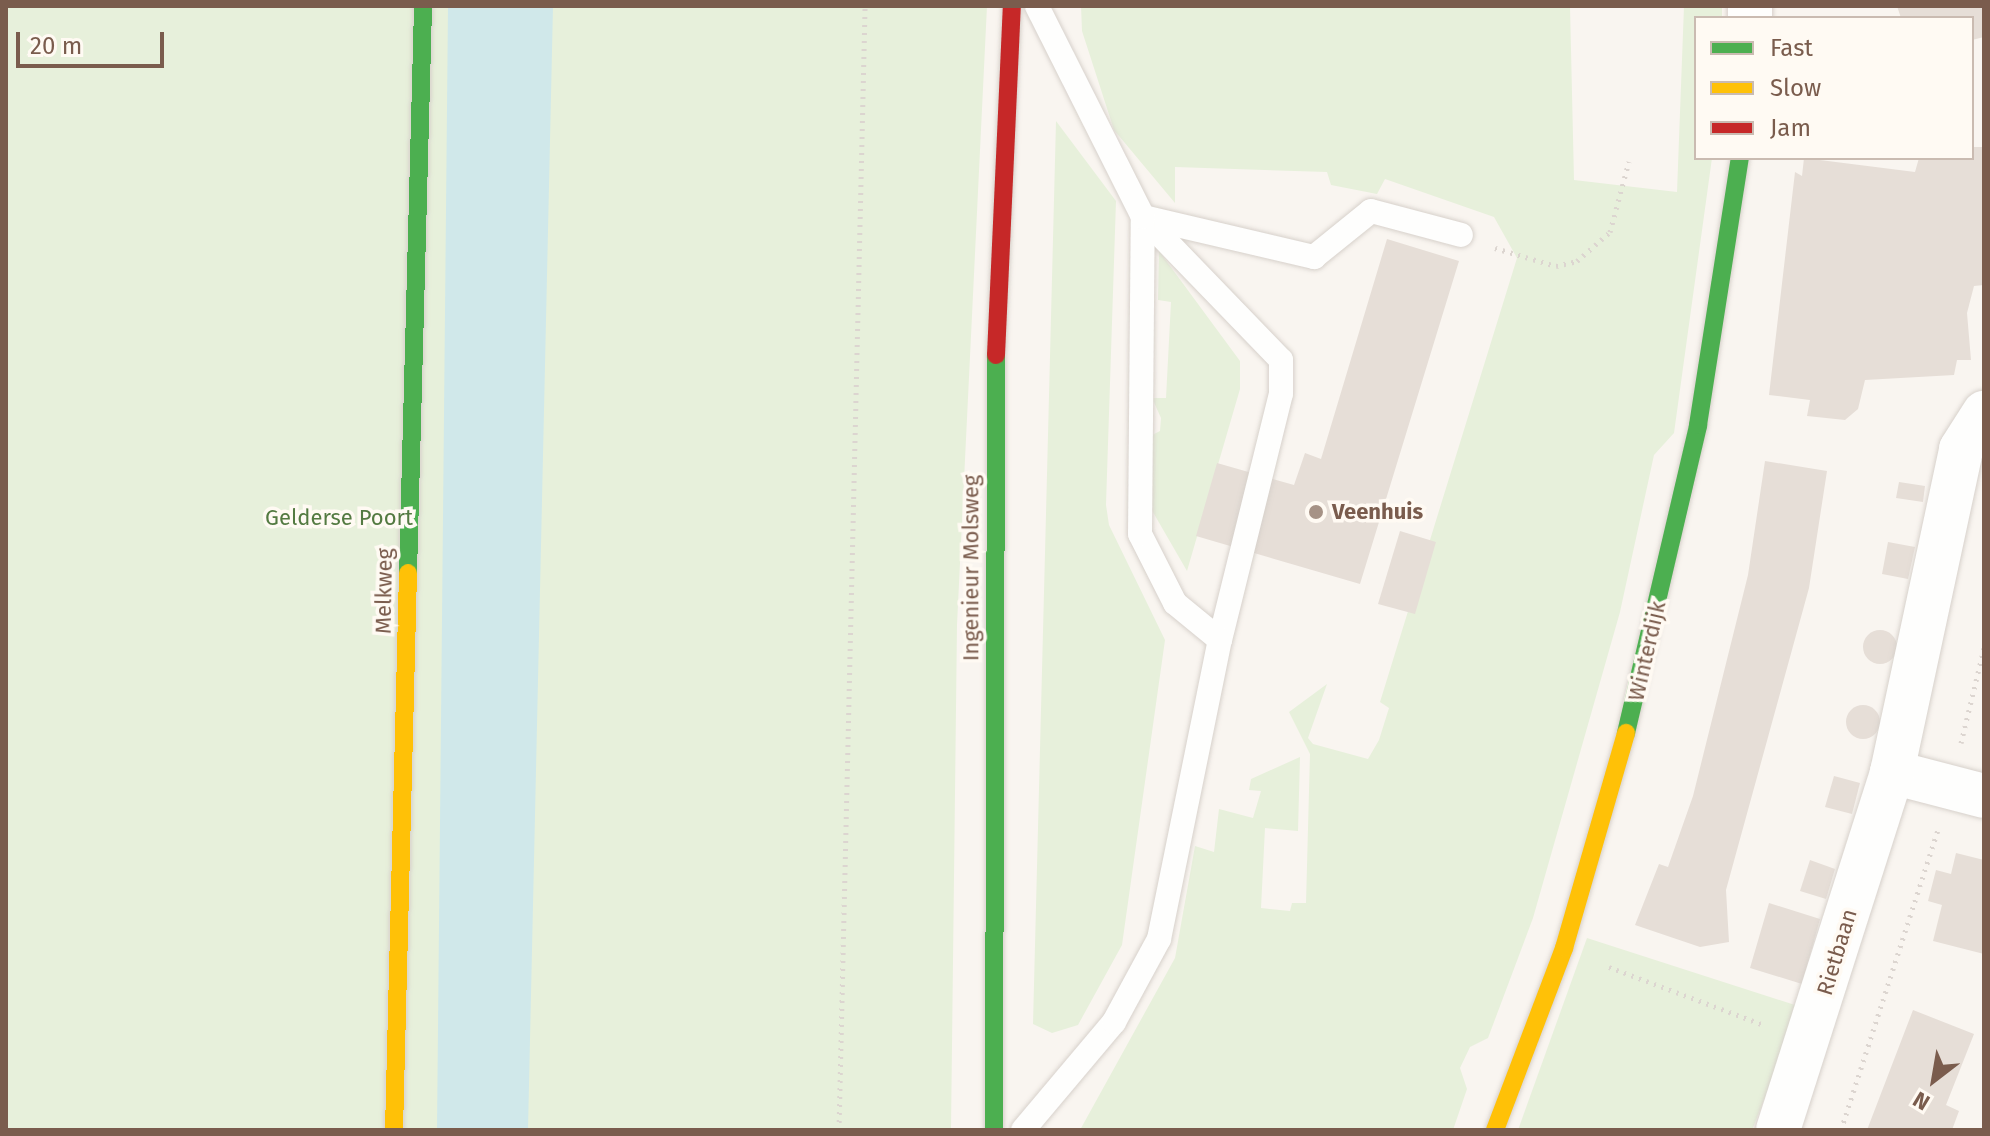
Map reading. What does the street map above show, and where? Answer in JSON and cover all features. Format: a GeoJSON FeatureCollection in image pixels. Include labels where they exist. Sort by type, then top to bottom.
{"type":"FeatureCollection","features":[{"type":"Feature","properties":{"kind":"street","name":"Melkweg"},"geometry":{"type":"LineString","coordinates":[[394,1130],[423,6]]}},
{"type":"Feature","properties":{"kind":"street","name":"Ingenieur Molsweg"},"geometry":{"type":"LineString","coordinates":[[994,1130],[996,285],[1012,6]]}},
{"type":"Feature","properties":{"kind":"street","name":"Winterdijk"},"geometry":{"type":"LineString","coordinates":[[1495,1130],[1564,948],[1638,691],[1698,425],[1740,160]]}},
{"type":"Feature","properties":{"kind":"street","name":"Rietbaan"},"geometry":{"type":"LineString","coordinates":[[1778,1130],[1810,1042],[1892,772],[1961,449],[1984,413]]}},
{"type":"Feature","properties":{"kind":"street"},"geometry":{"type":"LineString","coordinates":[[1892,772],[1967,791]]}},
{"type":"Feature","properties":{"kind":"lane"},"geometry":{"type":"LineString","coordinates":[[1023,1130],[1114,1022],[1159,939],[1220,640],[1281,394],[1281,360],[1143,217],[1037,6]]}},
{"type":"Feature","properties":{"kind":"lane"},"geometry":{"type":"LineString","coordinates":[[1143,217],[1314,257],[1371,211],[1461,235]]}},
{"type":"Feature","properties":{"kind":"lane"},"geometry":{"type":"LineString","coordinates":[[1143,217],[1140,534],[1175,603],[1220,640]]}},
{"type":"Feature","properties":{"kind":"path"},"geometry":{"type":"LineString","coordinates":[[839,1130],[865,6]]}},
{"type":"Feature","properties":{"kind":"path"},"geometry":{"type":"LineString","coordinates":[[1461,235],[1531,262],[1577,261],[1610,232],[1629,161]]}},
{"type":"Feature","properties":{"kind":"path"},"geometry":{"type":"LineString","coordinates":[[1841,1130],[1967,791],[1984,648]]}},
{"type":"Feature","properties":{"kind":"path"},"geometry":{"type":"LineString","coordinates":[[1599,964],[1810,1042]]}},
{"type":"Feature","properties":{"kind":"green space","name":"Gelderse Poort"},"geometry":{"type":"Polygon","coordinates":[[[6,6],[987,6],[957,625],[951,1130],[6,1130],[6,6]]]}},
{"type":"Feature","properties":{"kind":"green space"},"geometry":{"type":"Polygon","coordinates":[[[1081,6],[1570,6],[1574,180],[1677,192],[1684,6],[1722,6],[1722,16],[1694,16],[1694,160],[1712,160],[1674,433],[1654,455],[1620,612],[1533,918],[1488,1038],[1470,1047],[1460,1068],[1467,1089],[1453,1130],[1080,1130],[1175,958],[1195,846],[1214,852],[1219,809],[1253,818],[1261,791],[1249,790],[1251,779],[1300,757],[1298,831],[1265,828],[1261,908],[1290,911],[1292,903],[1306,903],[1310,754],[1289,712],[1327,684],[1308,738],[1313,744],[1368,759],[1379,740],[1389,708],[1380,702],[1517,258],[1494,217],[1385,179],[1377,194],[1331,185],[1327,172],[1175,167],[1175,203],[1114,130],[1082,31],[1081,6]]]}},
{"type":"Feature","properties":{"kind":"green space"},"geometry":{"type":"Polygon","coordinates":[[[1056,121],[1116,201],[1106,505],[1109,525],[1165,640],[1122,945],[1078,1025],[1052,1033],[1033,1024],[1056,121]]]}},
{"type":"Feature","properties":{"kind":"green space"},"geometry":{"type":"Polygon","coordinates":[[[1159,251],[1240,361],[1240,389],[1187,571],[1150,507],[1150,436],[1160,431],[1161,418],[1152,398],[1166,398],[1171,302],[1158,300],[1159,251]]]}},
{"type":"Feature","properties":{"kind":"green space"},"geometry":{"type":"Polygon","coordinates":[[[1587,938],[1801,1007],[1752,1130],[1518,1130],[1587,938]]]}},
{"type":"Feature","properties":{"kind":"water"},"geometry":{"type":"Polygon","coordinates":[[[448,6],[553,6],[528,1130],[437,1130],[448,6]]]}},
{"type":"Feature","properties":{"kind":"building"},"geometry":{"type":"Polygon","coordinates":[[[1897,6],[1984,6],[1984,37],[1974,40],[1974,16],[1900,16],[1897,6]]]}},
{"type":"Feature","properties":{"kind":"building"},"geometry":{"type":"Polygon","coordinates":[[[1974,147],[1984,147],[1984,285],[1974,286],[1967,313],[1971,360],[1957,360],[1954,375],[1865,380],[1858,409],[1845,420],[1807,416],[1810,400],[1769,395],[1795,172],[1802,176],[1804,160],[1820,160],[1915,172],[1918,160],[1974,160],[1974,147]]]}},
{"type":"Feature","properties":{"kind":"building"},"geometry":{"type":"Polygon","coordinates":[[[1387,239],[1459,261],[1360,584],[1196,536],[1217,463],[1294,485],[1305,453],[1321,459],[1387,239]]]}},
{"type":"Feature","properties":{"kind":"building"},"geometry":{"type":"Polygon","coordinates":[[[1765,461],[1827,471],[1809,588],[1726,890],[1729,942],[1700,947],[1635,925],[1659,864],[1668,867],[1693,796],[1748,575],[1765,461]]]}},
{"type":"Feature","properties":{"kind":"building"},"geometry":{"type":"Polygon","coordinates":[[[1899,482],[1925,486],[1923,502],[1896,498],[1899,482]]]}},
{"type":"Feature","properties":{"kind":"building"},"geometry":{"type":"Polygon","coordinates":[[[1400,531],[1436,542],[1415,614],[1378,604],[1400,531]]]}},
{"type":"Feature","properties":{"kind":"building"},"geometry":{"type":"Polygon","coordinates":[[[1888,542],[1915,547],[1908,579],[1882,574],[1888,542]]]}},
{"type":"Feature","properties":{"kind":"building"},"geometry":{"type":"Polygon","coordinates":[[[1880,630],[1892,635],[1897,647],[1892,659],[1880,664],[1868,659],[1863,647],[1868,635],[1880,630]]]}},
{"type":"Feature","properties":{"kind":"building"},"geometry":{"type":"Polygon","coordinates":[[[1863,705],[1875,710],[1880,722],[1875,734],[1863,739],[1851,734],[1846,722],[1851,710],[1863,705]]]}},
{"type":"Feature","properties":{"kind":"building"},"geometry":{"type":"Polygon","coordinates":[[[1834,776],[1860,783],[1852,814],[1825,807],[1834,776]]]}},
{"type":"Feature","properties":{"kind":"building"},"geometry":{"type":"Polygon","coordinates":[[[1956,853],[1984,860],[1984,954],[1933,941],[1942,905],[1928,901],[1936,870],[1951,874],[1956,853]]]}},
{"type":"Feature","properties":{"kind":"building"},"geometry":{"type":"Polygon","coordinates":[[[1810,860],[1835,869],[1826,899],[1800,891],[1810,860]]]}},
{"type":"Feature","properties":{"kind":"building"},"geometry":{"type":"Polygon","coordinates":[[[1769,903],[1820,919],[1802,984],[1750,968],[1769,903]]]}},
{"type":"Feature","properties":{"kind":"building"},"geometry":{"type":"Polygon","coordinates":[[[1913,1010],[1974,1034],[1946,1105],[1959,1111],[1952,1130],[1867,1130],[1913,1010]]]}},
{"type":"Feature","properties":{"kind":"traffic: fast"},"geometry":{"type":"LineString","coordinates":[[408,573],[423,6]]}},
{"type":"Feature","properties":{"kind":"traffic: fast"},"geometry":{"type":"LineString","coordinates":[[1626,733],[1698,425],[1740,160]]}},
{"type":"Feature","properties":{"kind":"traffic: fast"},"geometry":{"type":"LineString","coordinates":[[994,1130],[996,355]]}},
{"type":"Feature","properties":{"kind":"traffic: slow"},"geometry":{"type":"LineString","coordinates":[[394,1130],[408,573]]}},
{"type":"Feature","properties":{"kind":"traffic: slow"},"geometry":{"type":"LineString","coordinates":[[1495,1130],[1564,948],[1626,733]]}},
{"type":"Feature","properties":{"kind":"traffic: jam"},"geometry":{"type":"LineString","coordinates":[[996,355],[1012,6]]}},
{"type":"Feature","properties":{"kind":"place","name":"Veenhuis"},"geometry":{"type":"Point","coordinates":[1316,512]}}]}
